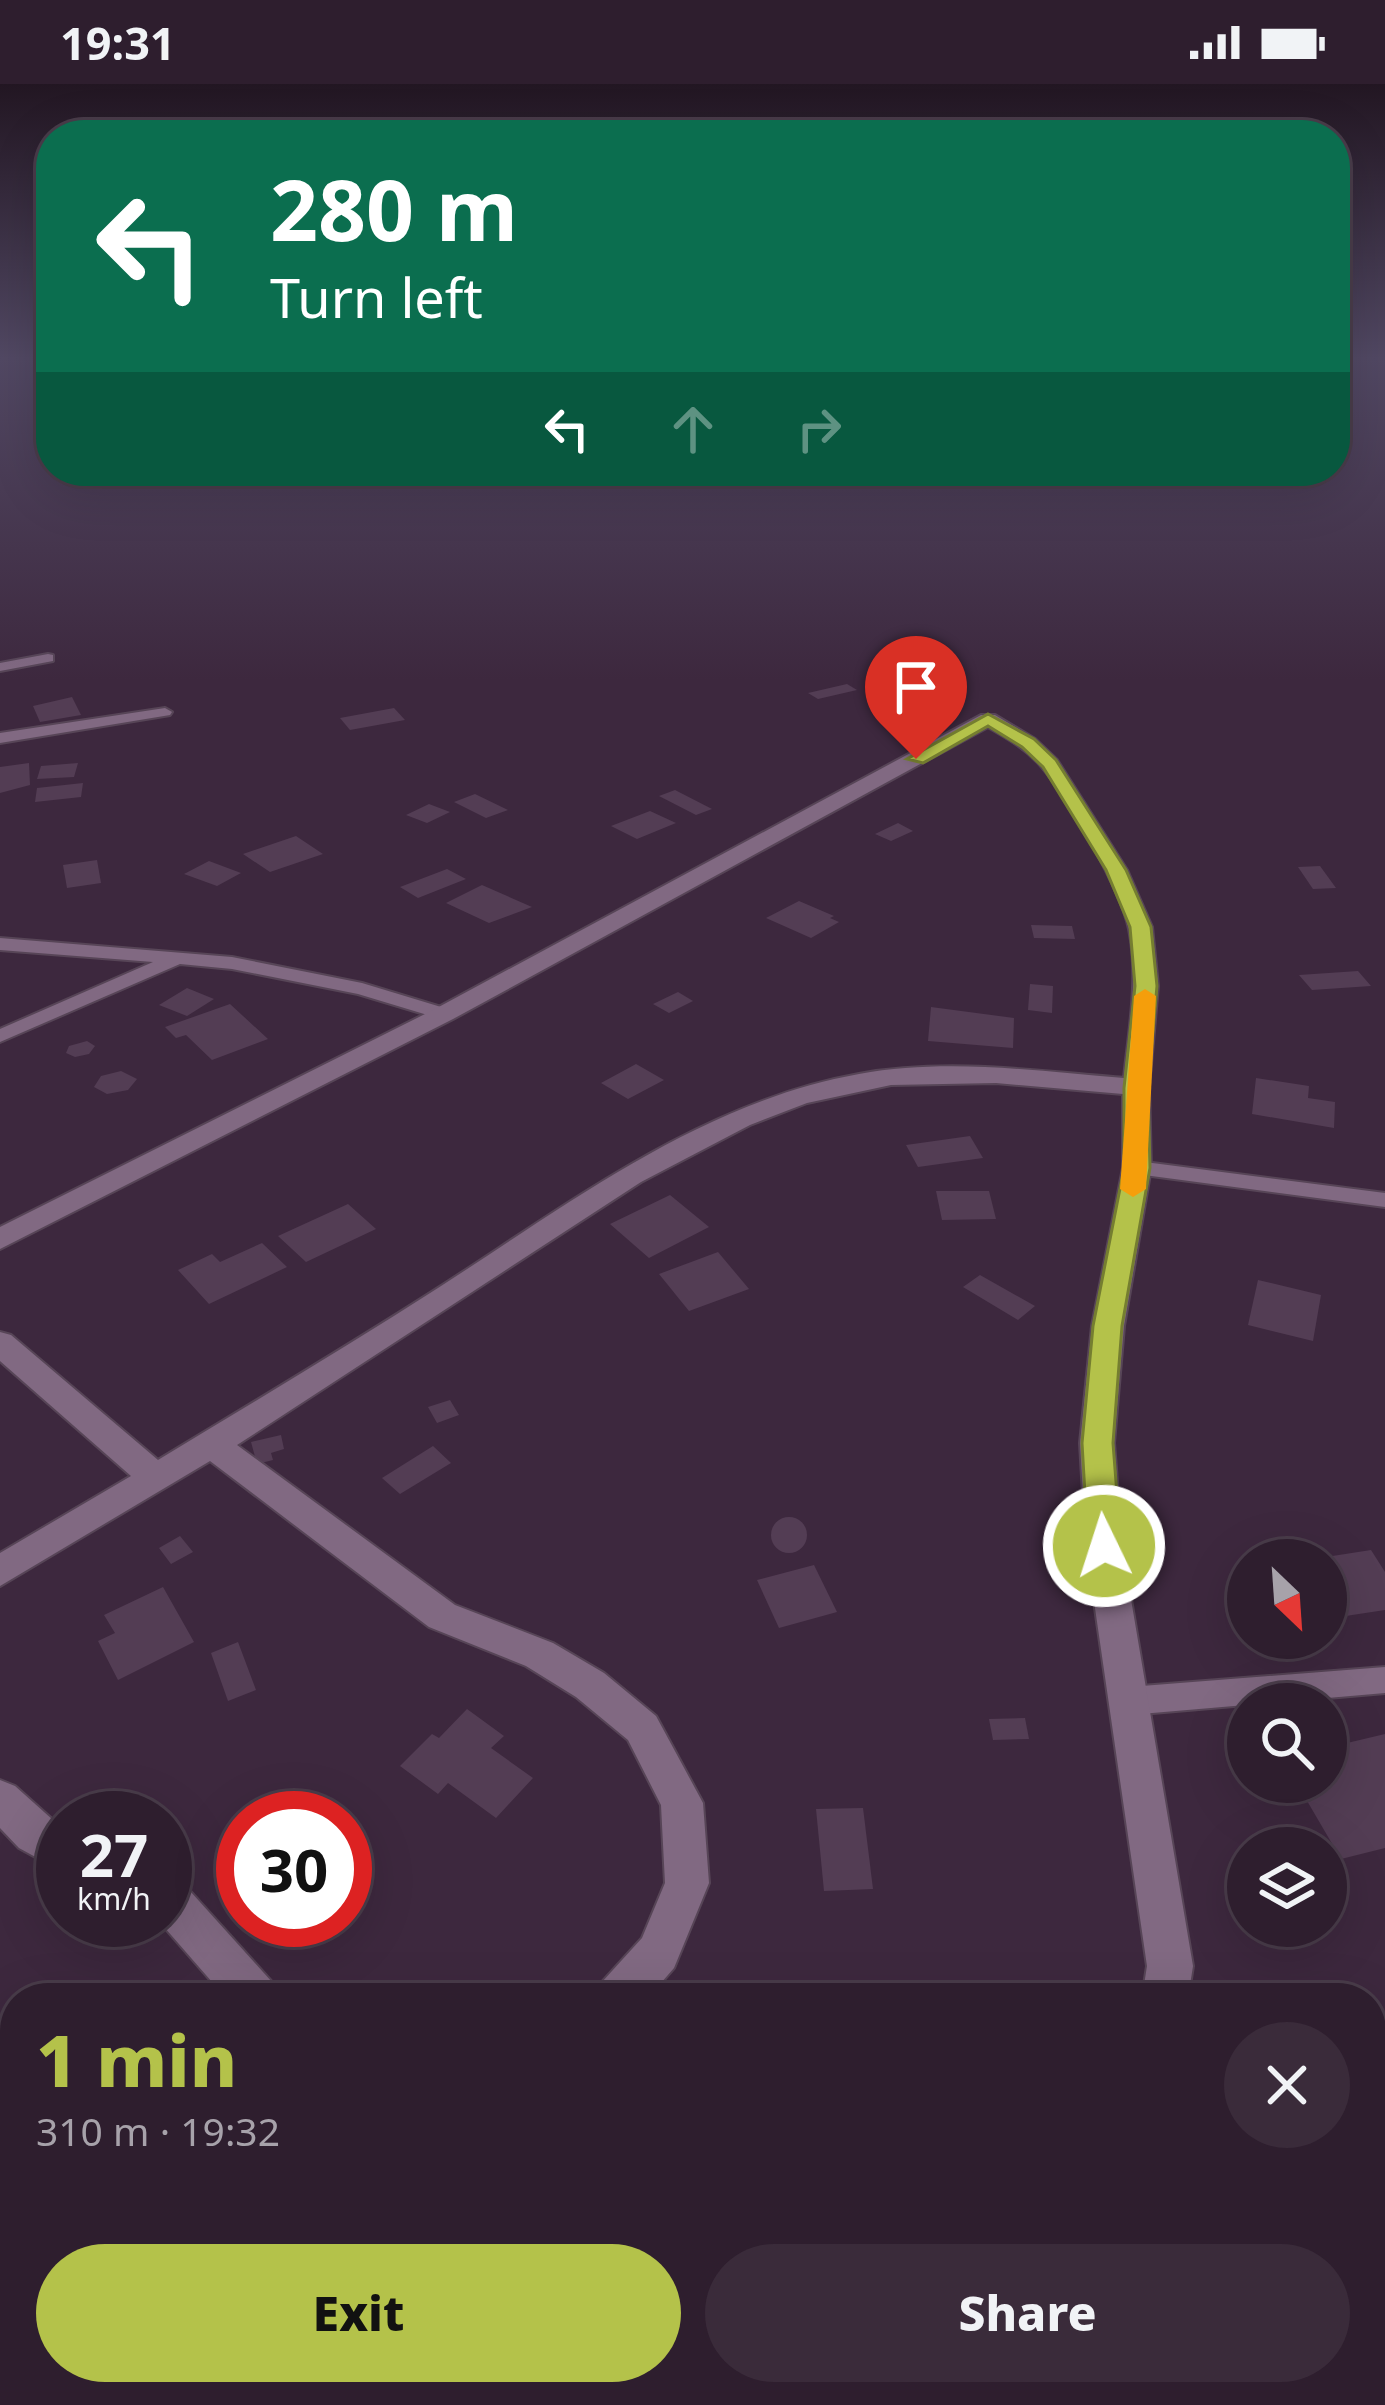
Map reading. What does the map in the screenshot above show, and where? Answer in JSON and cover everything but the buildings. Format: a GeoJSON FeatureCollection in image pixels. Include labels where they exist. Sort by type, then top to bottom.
{"type":"FeatureCollection","features":[{"type":"Feature","properties":{"kind":"street"},"geometry":{"type":"LineString","coordinates":[[0,1239],[444,1015],[988,719],[1028,743],[1050,764],[1116,870],[1140,927],[1146,986],[1136,1088],[1137,1168],[1108,1326],[1097,1443],[1104,1546],[1170,1966],[1168,1983]]}},
{"type":"Feature","properties":{"kind":"street"},"geometry":{"type":"LineString","coordinates":[[0,1571],[214,1446],[653,1165],[788,1101],[898,1075],[959,1074],[1136,1088]]}},
{"type":"Feature","properties":{"kind":"street"},"geometry":{"type":"LineString","coordinates":[[0,1343],[156,1478]]}},
{"type":"Feature","properties":{"kind":"street"},"geometry":{"type":"LineString","coordinates":[[214,1446],[442,1616],[539,1654],[590,1685],[642,1728],[682,1803],[686,1883],[658,1953],[631,1983]]}},
{"type":"Feature","properties":{"kind":"street"},"geometry":{"type":"LineString","coordinates":[[0,1798],[36,1835]]}},
{"type":"Feature","properties":{"kind":"street"},"geometry":{"type":"LineString","coordinates":[[192,1926],[243,1983]]}},
{"type":"Feature","properties":{"kind":"lane"},"geometry":{"type":"LineString","coordinates":[[0,668],[48,658]]}},
{"type":"Feature","properties":{"kind":"lane"},"geometry":{"type":"LineString","coordinates":[[0,738],[165,712]]}},
{"type":"Feature","properties":{"kind":"lane"},"geometry":{"type":"LineString","coordinates":[[0,944],[180,957],[362,988],[444,1015]]}},
{"type":"Feature","properties":{"kind":"lane"},"geometry":{"type":"LineString","coordinates":[[0,1036],[180,957]]}},
{"type":"Feature","properties":{"kind":"lane"},"geometry":{"type":"LineString","coordinates":[[1137,1168],[1385,1200]]}},
{"type":"Feature","properties":{"kind":"lane"},"geometry":{"type":"LineString","coordinates":[[1129,1701],[1385,1680]]}},
{"type":"Feature","properties":{"kind":"slow traffic"},"geometry":{"type":"LineString","coordinates":[[1133,1189],[1145,996]]}},
{"type":"Feature","properties":{"kind":"route"},"geometry":{"type":"LineString","coordinates":[[916,759],[988,719],[1028,743],[1050,764],[1116,870],[1140,927],[1146,986],[1136,1088],[1137,1168],[1108,1326],[1097,1443],[1104,1546]]}}]}
